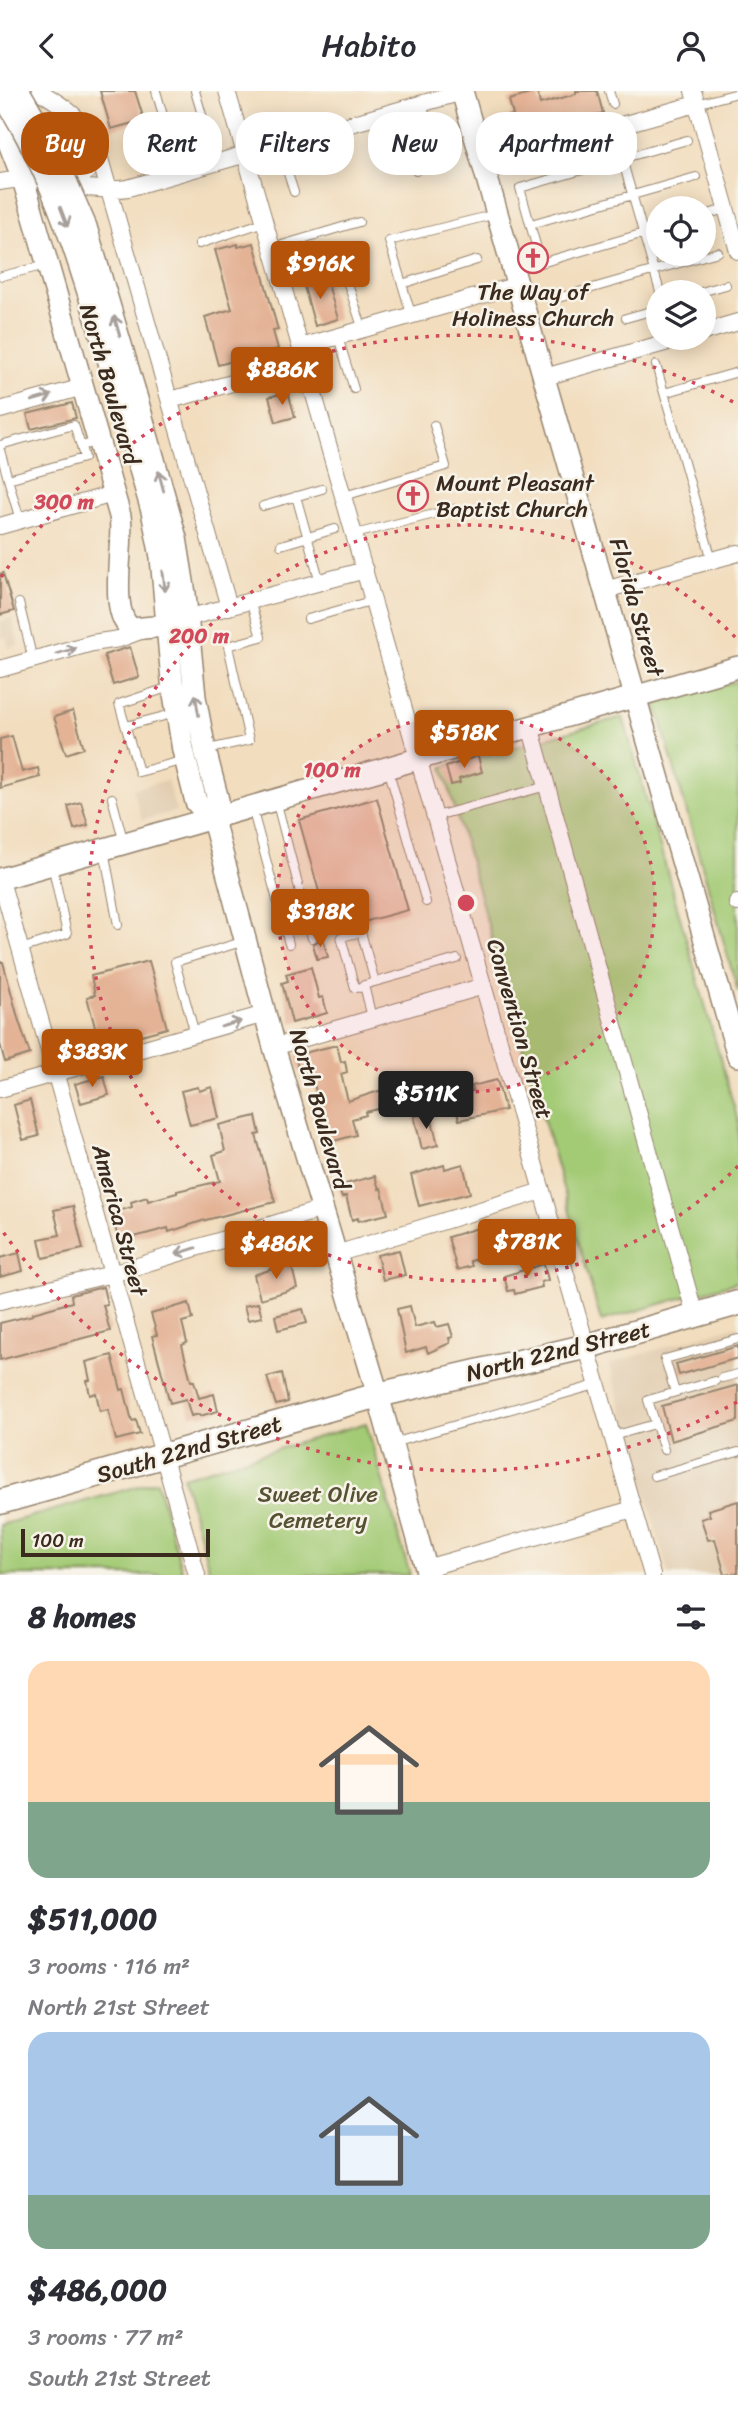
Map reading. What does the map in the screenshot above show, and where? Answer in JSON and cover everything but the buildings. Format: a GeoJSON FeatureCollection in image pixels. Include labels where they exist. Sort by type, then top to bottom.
{"type":"FeatureCollection","features":[{"type":"Feature","properties":{"kind":"main road","name":"North 22nd Street"},"geometry":{"type":"LineString","coordinates":[[378,1395],[588,1346],[738,1303]]}},
{"type":"Feature","properties":{"kind":"main road","name":"South 22nd Street"},"geometry":{"type":"LineString","coordinates":[[0,1502],[378,1395]]}},
{"type":"Feature","properties":{"kind":"street","name":"North Boulevard"},"geometry":{"type":"LineString","coordinates":[[0,91],[28,140],[67,224],[173,528],[178,620],[173,687],[176,713],[196,802],[212,819],[274,1047],[378,1395],[427,1572]]}},
{"type":"Feature","properties":{"kind":"street","name":"North Boulevard"},"geometry":{"type":"LineString","coordinates":[[19,91],[50,144],[86,227],[127,394]]}},
{"type":"Feature","properties":{"kind":"street"},"geometry":{"type":"LineString","coordinates":[[39,91],[72,112]]}},
{"type":"Feature","properties":{"kind":"street","name":"Convention Street"},"geometry":{"type":"LineString","coordinates":[[227,91],[236,124]]}},
{"type":"Feature","properties":{"kind":"street"},"geometry":{"type":"LineString","coordinates":[[354,124],[462,91]]}},
{"type":"Feature","properties":{"kind":"street","name":"Florida Street"},"geometry":{"type":"LineString","coordinates":[[462,91],[476,140]]}},
{"type":"Feature","properties":{"kind":"street"},"geometry":{"type":"LineString","coordinates":[[637,119],[695,98],[738,251]]}},
{"type":"Feature","properties":{"kind":"street","name":"North Boulevard"},"geometry":{"type":"LineString","coordinates":[[0,120],[23,179],[83,387],[90,443],[113,494],[122,527],[118,596],[121,615],[132,629],[145,629]]}},
{"type":"Feature","properties":{"kind":"street"},"geometry":{"type":"LineString","coordinates":[[67,184],[84,175]]}},
{"type":"Feature","properties":{"kind":"street"},"geometry":{"type":"LineString","coordinates":[[105,175],[229,607]]}},
{"type":"Feature","properties":{"kind":"street"},"geometry":{"type":"LineString","coordinates":[[0,182],[23,179],[109,189],[136,187],[175,175]]}},
{"type":"Feature","properties":{"kind":"street","name":"Convention Street"},"geometry":{"type":"LineString","coordinates":[[250,175],[652,1575]]}},
{"type":"Feature","properties":{"kind":"street","name":"Florida Street"},"geometry":{"type":"LineString","coordinates":[[486,175],[738,1056]]}},
{"type":"Feature","properties":{"kind":"street"},"geometry":{"type":"LineString","coordinates":[[170,400],[303,355],[338,337],[518,285]]}},
{"type":"Feature","properties":{"kind":"street"},"geometry":{"type":"LineString","coordinates":[[716,328],[738,322]]}},
{"type":"Feature","properties":{"kind":"street"},"geometry":{"type":"LineString","coordinates":[[544,377],[646,348]]}},
{"type":"Feature","properties":{"kind":"street"},"geometry":{"type":"LineString","coordinates":[[0,410],[83,387]]}},
{"type":"Feature","properties":{"kind":"street"},"geometry":{"type":"LineString","coordinates":[[0,526],[113,494]]}},
{"type":"Feature","properties":{"kind":"street"},"geometry":{"type":"LineString","coordinates":[[605,590],[738,553]]}},
{"type":"Feature","properties":{"kind":"street"},"geometry":{"type":"LineString","coordinates":[[0,669],[92,643],[119,639],[145,629],[365,569]]}},
{"type":"Feature","properties":{"kind":"street","name":"North Boulevard"},"geometry":{"type":"LineString","coordinates":[[178,620],[218,800],[212,819]]}},
{"type":"Feature","properties":{"kind":"street"},"geometry":{"type":"LineString","coordinates":[[0,878],[738,667]]}},
{"type":"Feature","properties":{"kind":"street"},"geometry":{"type":"LineString","coordinates":[[530,726],[695,1315]]}},
{"type":"Feature","properties":{"kind":"street","name":"America Street"},"geometry":{"type":"LineString","coordinates":[[0,878],[197,1575]]}},
{"type":"Feature","properties":{"kind":"street"},"geometry":{"type":"LineString","coordinates":[[274,1047],[484,986]]}},
{"type":"Feature","properties":{"kind":"street"},"geometry":{"type":"LineString","coordinates":[[0,1089],[265,1014]]}},
{"type":"Feature","properties":{"kind":"street"},"geometry":{"type":"LineString","coordinates":[[335,1254],[542,1191]]}},
{"type":"Feature","properties":{"kind":"street"},"geometry":{"type":"LineString","coordinates":[[0,1301],[112,1274],[322,1209]]}},
{"type":"Feature","properties":{"kind":"street"},"geometry":{"type":"LineString","coordinates":[[427,1572],[633,1509]]}},
{"type":"Feature","properties":{"kind":"lane"},"geometry":{"type":"LineString","coordinates":[[156,91],[162,112]]}},
{"type":"Feature","properties":{"kind":"lane"},"geometry":{"type":"LineString","coordinates":[[195,91],[201,112]]}},
{"type":"Feature","properties":{"kind":"lane"},"geometry":{"type":"LineString","coordinates":[[609,91],[613,104]]}},
{"type":"Feature","properties":{"kind":"lane"},"geometry":{"type":"LineString","coordinates":[[695,98],[738,93]]}},
{"type":"Feature","properties":{"kind":"lane"},"geometry":{"type":"LineString","coordinates":[[422,104],[424,112]]}},
{"type":"Feature","properties":{"kind":"lane"},"geometry":{"type":"LineString","coordinates":[[637,155],[687,140]]}},
{"type":"Feature","properties":{"kind":"lane"},"geometry":{"type":"LineString","coordinates":[[288,175],[294,192]]}},
{"type":"Feature","properties":{"kind":"lane"},"geometry":{"type":"LineString","coordinates":[[566,175],[520,188],[541,263],[646,232]]}},
{"type":"Feature","properties":{"kind":"lane"},"geometry":{"type":"LineString","coordinates":[[626,175],[657,280]]}},
{"type":"Feature","properties":{"kind":"lane"},"geometry":{"type":"LineString","coordinates":[[531,224],[696,177]]}},
{"type":"Feature","properties":{"kind":"lane"},"geometry":{"type":"LineString","coordinates":[[716,212],[726,209]]}},
{"type":"Feature","properties":{"kind":"lane"},"geometry":{"type":"LineString","coordinates":[[412,317],[389,241],[498,214]]}},
{"type":"Feature","properties":{"kind":"lane"},"geometry":{"type":"LineString","coordinates":[[199,244],[264,222]]}},
{"type":"Feature","properties":{"kind":"lane"},"geometry":{"type":"LineString","coordinates":[[272,248],[359,222]]}},
{"type":"Feature","properties":{"kind":"lane"},"geometry":{"type":"LineString","coordinates":[[551,300],[718,252]]}},
{"type":"Feature","properties":{"kind":"lane"},"geometry":{"type":"LineString","coordinates":[[402,284],[478,260]]}},
{"type":"Feature","properties":{"kind":"lane"},"geometry":{"type":"LineString","coordinates":[[281,280],[342,264],[363,330]]}},
{"type":"Feature","properties":{"kind":"lane"},"geometry":{"type":"LineString","coordinates":[[2,276],[48,265]]}},
{"type":"Feature","properties":{"kind":"lane"},"geometry":{"type":"LineString","coordinates":[[716,288],[726,285]]}},
{"type":"Feature","properties":{"kind":"lane"},"geometry":{"type":"LineString","coordinates":[[626,318],[646,312]]}},
{"type":"Feature","properties":{"kind":"lane"},"geometry":{"type":"LineString","coordinates":[[338,337],[354,389]]}},
{"type":"Feature","properties":{"kind":"lane"},"geometry":{"type":"LineString","coordinates":[[656,365],[712,560]]}},
{"type":"Feature","properties":{"kind":"lane"},"geometry":{"type":"LineString","coordinates":[[664,393],[738,372]]}},
{"type":"Feature","properties":{"kind":"lane"},"geometry":{"type":"LineString","coordinates":[[8,479],[84,458],[90,443],[74,425],[0,448],[8,479],[20,520]]}},
{"type":"Feature","properties":{"kind":"lane"},"geometry":{"type":"LineString","coordinates":[[344,496],[446,466],[434,425]]}},
{"type":"Feature","properties":{"kind":"lane"},"geometry":{"type":"LineString","coordinates":[[263,506],[322,489]]}},
{"type":"Feature","properties":{"kind":"lane"},"geometry":{"type":"LineString","coordinates":[[296,496],[320,582]]}},
{"type":"Feature","properties":{"kind":"lane"},"geometry":{"type":"LineString","coordinates":[[355,534],[454,509]]}},
{"type":"Feature","properties":{"kind":"lane"},"geometry":{"type":"LineString","coordinates":[[281,545],[335,529]]}},
{"type":"Feature","properties":{"kind":"lane"},"geometry":{"type":"LineString","coordinates":[[308,619],[374,600]]}},
{"type":"Feature","properties":{"kind":"lane"},"geometry":{"type":"LineString","coordinates":[[205,750],[249,740],[228,646],[261,637],[250,601]]}},
{"type":"Feature","properties":{"kind":"lane"},"geometry":{"type":"LineString","coordinates":[[19,603],[33,660]]}},
{"type":"Feature","properties":{"kind":"lane"},"geometry":{"type":"LineString","coordinates":[[173,687],[119,704],[139,772],[186,760]]}},
{"type":"Feature","properties":{"kind":"lane"},"geometry":{"type":"LineString","coordinates":[[126,726],[176,713]]}},
{"type":"Feature","properties":{"kind":"lane"},"geometry":{"type":"LineString","coordinates":[[388,768],[426,902]]}},
{"type":"Feature","properties":{"kind":"lane"},"geometry":{"type":"LineString","coordinates":[[436,816],[547,786]]}},
{"type":"Feature","properties":{"kind":"lane"},"geometry":{"type":"LineString","coordinates":[[112,798],[118,925]]}},
{"type":"Feature","properties":{"kind":"lane"},"geometry":{"type":"LineString","coordinates":[[276,800],[312,938]]}},
{"type":"Feature","properties":{"kind":"lane"},"geometry":{"type":"LineString","coordinates":[[252,807],[289,944]]}},
{"type":"Feature","properties":{"kind":"lane"},"geometry":{"type":"LineString","coordinates":[[21,949],[67,934],[52,864]]}},
{"type":"Feature","properties":{"kind":"lane"},"geometry":{"type":"LineString","coordinates":[[375,982],[360,932],[341,937],[355,988],[457,959]]}},
{"type":"Feature","properties":{"kind":"lane"},"geometry":{"type":"LineString","coordinates":[[195,1034],[175,962],[246,941]]}},
{"type":"Feature","properties":{"kind":"lane"},"geometry":{"type":"LineString","coordinates":[[364,987],[372,1017]]}},
{"type":"Feature","properties":{"kind":"lane"},"geometry":{"type":"LineString","coordinates":[[675,1392],[665,1359],[738,1339]]}},
{"type":"Feature","properties":{"kind":"lane"},"geometry":{"type":"LineString","coordinates":[[664,1450],[648,1400],[738,1374]]}},
{"type":"Feature","properties":{"kind":"lane"},"geometry":{"type":"LineString","coordinates":[[391,1444],[599,1384]]}},
{"type":"Feature","properties":{"kind":"lane"},"geometry":{"type":"LineString","coordinates":[[613,1436],[655,1424]]}},
{"type":"Feature","properties":{"kind":"lane"},"geometry":{"type":"LineString","coordinates":[[654,1476],[738,1452]]}},
{"type":"Feature","properties":{"kind":"shaded area"},"geometry":{"type":"Polygon","coordinates":[[[12,618],[19,645],[9,648],[6,637],[1,638],[0,622],[12,618]]]}},
{"type":"Feature","properties":{"kind":"shaded area"},"geometry":{"type":"Polygon","coordinates":[[[167,780],[176,811],[142,820],[133,789],[167,780]]]}},
{"type":"Feature","properties":{"kind":"shaded area"},"geometry":{"type":"Polygon","coordinates":[[[738,1325],[738,1575],[669,1575],[609,1364],[738,1325]]]}},
{"type":"Feature","properties":{"kind":"green space"},"geometry":{"type":"Polygon","coordinates":[[[738,681],[738,992],[656,704],[738,681]]]}},
{"type":"Feature","properties":{"kind":"green space"},"geometry":{"type":"Polygon","coordinates":[[[623,717],[738,1121],[738,1282],[601,1321],[443,767],[623,717]]]}},
{"type":"Feature","properties":{"kind":"green space","name":"Sweet Olive Cemetery"},"geometry":{"type":"Polygon","coordinates":[[[366,1423],[410,1575],[211,1575],[183,1477],[366,1423]]]}},
{"type":"Feature","properties":{"kind":"green space"},"geometry":{"type":"Polygon","coordinates":[[[157,1481],[183,1575],[2,1575],[0,1525],[157,1481]]]}},
{"type":"Feature","properties":{"kind":"place","name":"The Way of Holiness Church"},"geometry":{"type":"Point","coordinates":[533,258]}},
{"type":"Feature","properties":{"kind":"place","name":"Mount Pleasant Baptist Church"},"geometry":{"type":"Point","coordinates":[413,496]}}]}
